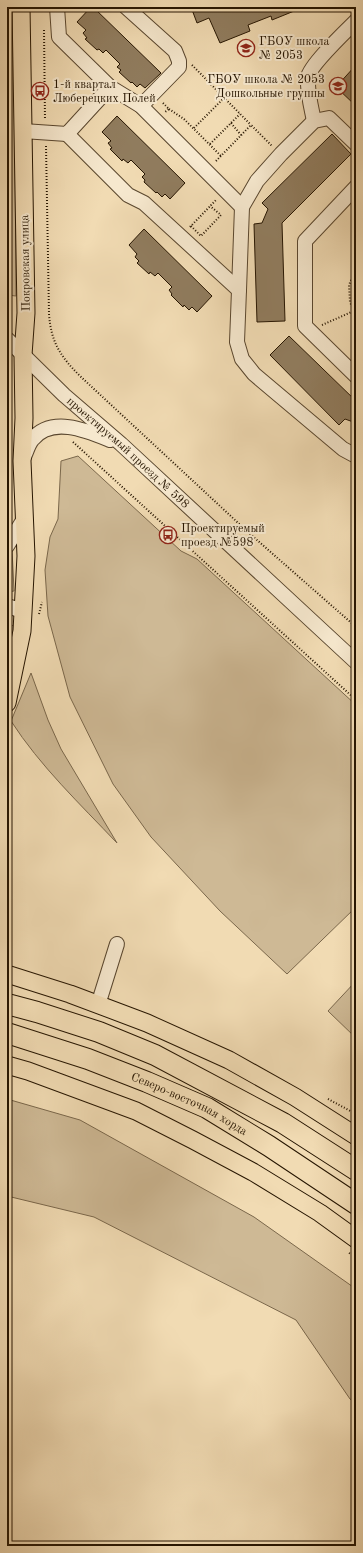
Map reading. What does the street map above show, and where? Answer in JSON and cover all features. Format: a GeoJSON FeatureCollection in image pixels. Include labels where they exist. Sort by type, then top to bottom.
{"type":"FeatureCollection","features":[{"type":"Feature","properties":{"kind":"highway"},"geometry":{"type":"LineString","coordinates":[[7,1004],[99,1032],[155,1055],[283,1123],[356,1170]]}},
{"type":"Feature","properties":{"kind":"highway","name":"Северо-восточная хорда"},"geometry":{"type":"LineString","coordinates":[[7,1033],[88,1059],[207,1108],[270,1146],[356,1204]]}},
{"type":"Feature","properties":{"kind":"main road","name":"Покровская улица"},"geometry":{"type":"LineString","coordinates":[[7,704],[22,631],[26,556],[22,462],[24,418],[23,356],[26,307],[20,7]]}},
{"type":"Feature","properties":{"kind":"main road"},"geometry":{"type":"LineString","coordinates":[[7,974],[70,994],[147,1023],[229,1060],[295,1097],[356,1136]]}},
{"type":"Feature","properties":{"kind":"main road"},"geometry":{"type":"LineString","coordinates":[[7,1065],[28,1070],[136,1111],[193,1140],[253,1172],[320,1213],[350,1244]]}},
{"type":"Feature","properties":{"kind":"street"},"geometry":{"type":"LineString","coordinates":[[57,7],[59,37],[110,87],[141,106],[242,207]]}},
{"type":"Feature","properties":{"kind":"street"},"geometry":{"type":"LineString","coordinates":[[126,7],[175,51],[179,61],[179,67],[141,106]]}},
{"type":"Feature","properties":{"kind":"street"},"geometry":{"type":"LineString","coordinates":[[314,120],[308,93],[308,76],[319,60],[356,21]]}},
{"type":"Feature","properties":{"kind":"street"},"geometry":{"type":"LineString","coordinates":[[66,134],[110,87]]}},
{"type":"Feature","properties":{"kind":"street"},"geometry":{"type":"LineString","coordinates":[[356,144],[329,118],[314,120],[257,181],[242,207],[237,342],[242,358],[254,374],[343,449],[356,456]]}},
{"type":"Feature","properties":{"kind":"street"},"geometry":{"type":"LineString","coordinates":[[23,132],[66,134],[128,195],[144,203],[240,290]]}},
{"type":"Feature","properties":{"kind":"street"},"geometry":{"type":"LineString","coordinates":[[356,187],[305,241],[305,326],[356,376]]}},
{"type":"Feature","properties":{"kind":"street","name":"проектируемый проезд № 598"},"geometry":{"type":"LineString","coordinates":[[7,339],[64,395],[121,444],[356,662]]}},
{"type":"Feature","properties":{"kind":"street"},"geometry":{"type":"LineString","coordinates":[[22,462],[32,440],[42,432],[54,427],[79,428],[121,444]]}},
{"type":"Feature","properties":{"kind":"street"},"geometry":{"type":"LineString","coordinates":[[7,546],[24,519]]}},
{"type":"Feature","properties":{"kind":"street"},"geometry":{"type":"LineString","coordinates":[[7,606],[23,611]]}},
{"type":"Feature","properties":{"kind":"street"},"geometry":{"type":"LineString","coordinates":[[98,1005],[117,944]]}},
{"type":"Feature","properties":{"kind":"path"},"geometry":{"type":"LineString","coordinates":[[44,23],[49,314],[51,334],[59,352],[67,363],[249,533],[356,627]]}},
{"type":"Feature","properties":{"kind":"path"},"geometry":{"type":"LineString","coordinates":[[175,51],[191,64],[281,154]]}},
{"type":"Feature","properties":{"kind":"path"},"geometry":{"type":"LineString","coordinates":[[194,128],[224,98]]}},
{"type":"Feature","properties":{"kind":"path"},"geometry":{"type":"LineString","coordinates":[[169,109],[194,128],[221,156]]}},
{"type":"Feature","properties":{"kind":"path"},"geometry":{"type":"LineString","coordinates":[[210,144],[240,114]]}},
{"type":"Feature","properties":{"kind":"path"},"geometry":{"type":"LineString","coordinates":[[231,123],[241,136]]}},
{"type":"Feature","properties":{"kind":"path"},"geometry":{"type":"LineString","coordinates":[[206,171],[251,125]]}},
{"type":"Feature","properties":{"kind":"path"},"geometry":{"type":"LineString","coordinates":[[181,236],[210,206],[221,215],[201,236],[191,226]]}},
{"type":"Feature","properties":{"kind":"path"},"geometry":{"type":"LineString","coordinates":[[356,270],[349,285],[350,302],[356,316]]}},
{"type":"Feature","properties":{"kind":"path"},"geometry":{"type":"LineString","coordinates":[[310,331],[355,311]]}},
{"type":"Feature","properties":{"kind":"path"},"geometry":{"type":"LineString","coordinates":[[71,440],[356,700]]}},
{"type":"Feature","properties":{"kind":"path"},"geometry":{"type":"LineString","coordinates":[[350,1244],[356,1257]]}},
{"type":"Feature","properties":{"kind":"shaded area"},"geometry":{"type":"Polygon","coordinates":[[[7,7],[14,7],[16,296],[7,295],[7,7]]]}},
{"type":"Feature","properties":{"kind":"shaded area"},"geometry":{"type":"Polygon","coordinates":[[[78,456],[181,551],[197,559],[356,705],[356,907],[287,974],[220,911],[151,837],[113,784],[70,697],[48,616],[45,570],[50,537],[58,519],[61,461],[78,456]]]}},
{"type":"Feature","properties":{"kind":"shaded area"},"geometry":{"type":"Polygon","coordinates":[[[12,549],[14,591],[7,592],[7,553],[12,549]]]}},
{"type":"Feature","properties":{"kind":"shaded area"},"geometry":{"type":"Polygon","coordinates":[[[7,623],[19,630],[7,688],[7,623]]]}},
{"type":"Feature","properties":{"kind":"shaded area"},"geometry":{"type":"Polygon","coordinates":[[[31,673],[48,720],[61,749],[117,843],[48,769],[22,738],[11,721],[31,673]]]}},
{"type":"Feature","properties":{"kind":"shaded area"},"geometry":{"type":"Polygon","coordinates":[[[356,981],[356,1038],[328,1011],[356,981]]]}},
{"type":"Feature","properties":{"kind":"shaded area"},"geometry":{"type":"Polygon","coordinates":[[[7,1099],[80,1120],[254,1217],[356,1289],[356,1403],[350,1399],[296,1320],[94,1217],[7,1196],[7,1099]]]}},
{"type":"Feature","properties":{"kind":"building"},"geometry":{"type":"Polygon","coordinates":[[[91,7],[93,7],[161,73],[145,88],[140,84],[137,87],[132,82],[131,83],[119,72],[121,70],[117,67],[120,64],[106,50],[103,53],[99,49],[97,50],[85,39],[87,38],[83,33],[86,30],[77,22],[91,7]]]}},
{"type":"Feature","properties":{"kind":"building"},"geometry":{"type":"Polygon","coordinates":[[[191,7],[304,7],[272,20],[271,16],[248,25],[250,31],[220,43],[209,18],[197,23],[191,7]]]}},
{"type":"Feature","properties":{"kind":"building"},"geometry":{"type":"Polygon","coordinates":[[[356,65],[356,106],[336,87],[356,65]]]}},
{"type":"Feature","properties":{"kind":"building"},"geometry":{"type":"Polygon","coordinates":[[[117,116],[185,183],[170,199],[165,194],[162,197],[144,182],[145,180],[142,177],[145,174],[131,160],[128,163],[123,159],[122,161],[110,149],[112,148],[108,143],[111,141],[102,132],[117,116]]]}},
{"type":"Feature","properties":{"kind":"building"},"geometry":{"type":"Polygon","coordinates":[[[332,134],[351,154],[282,223],[285,321],[257,322],[254,224],[262,223],[268,209],[262,203],[332,134]]]}},
{"type":"Feature","properties":{"kind":"building"},"geometry":{"type":"Polygon","coordinates":[[[144,229],[212,296],[197,312],[192,307],[189,310],[184,305],[183,307],[171,295],[172,294],[169,290],[172,287],[158,273],[155,276],[150,272],[149,274],[137,263],[139,261],[135,257],[137,254],[129,245],[144,229]]]}},
{"type":"Feature","properties":{"kind":"building"},"geometry":{"type":"Polygon","coordinates":[[[289,336],[356,401],[356,423],[345,419],[339,425],[270,355],[289,336]]]}},
{"type":"Feature","properties":{"kind":"place","name":"ГБОУ школа № 2053"},"geometry":{"type":"Point","coordinates":[246,48]}},
{"type":"Feature","properties":{"kind":"place","name":"ГБОУ школа № 2053 Дошкольные группы"},"geometry":{"type":"Point","coordinates":[338,86]}},
{"type":"Feature","properties":{"kind":"place","name":"1-й квартал Люберецких Полей"},"geometry":{"type":"Point","coordinates":[40,91]}},
{"type":"Feature","properties":{"kind":"place","name":"Проектируемый проезд №598"},"geometry":{"type":"Point","coordinates":[168,535]}}]}
